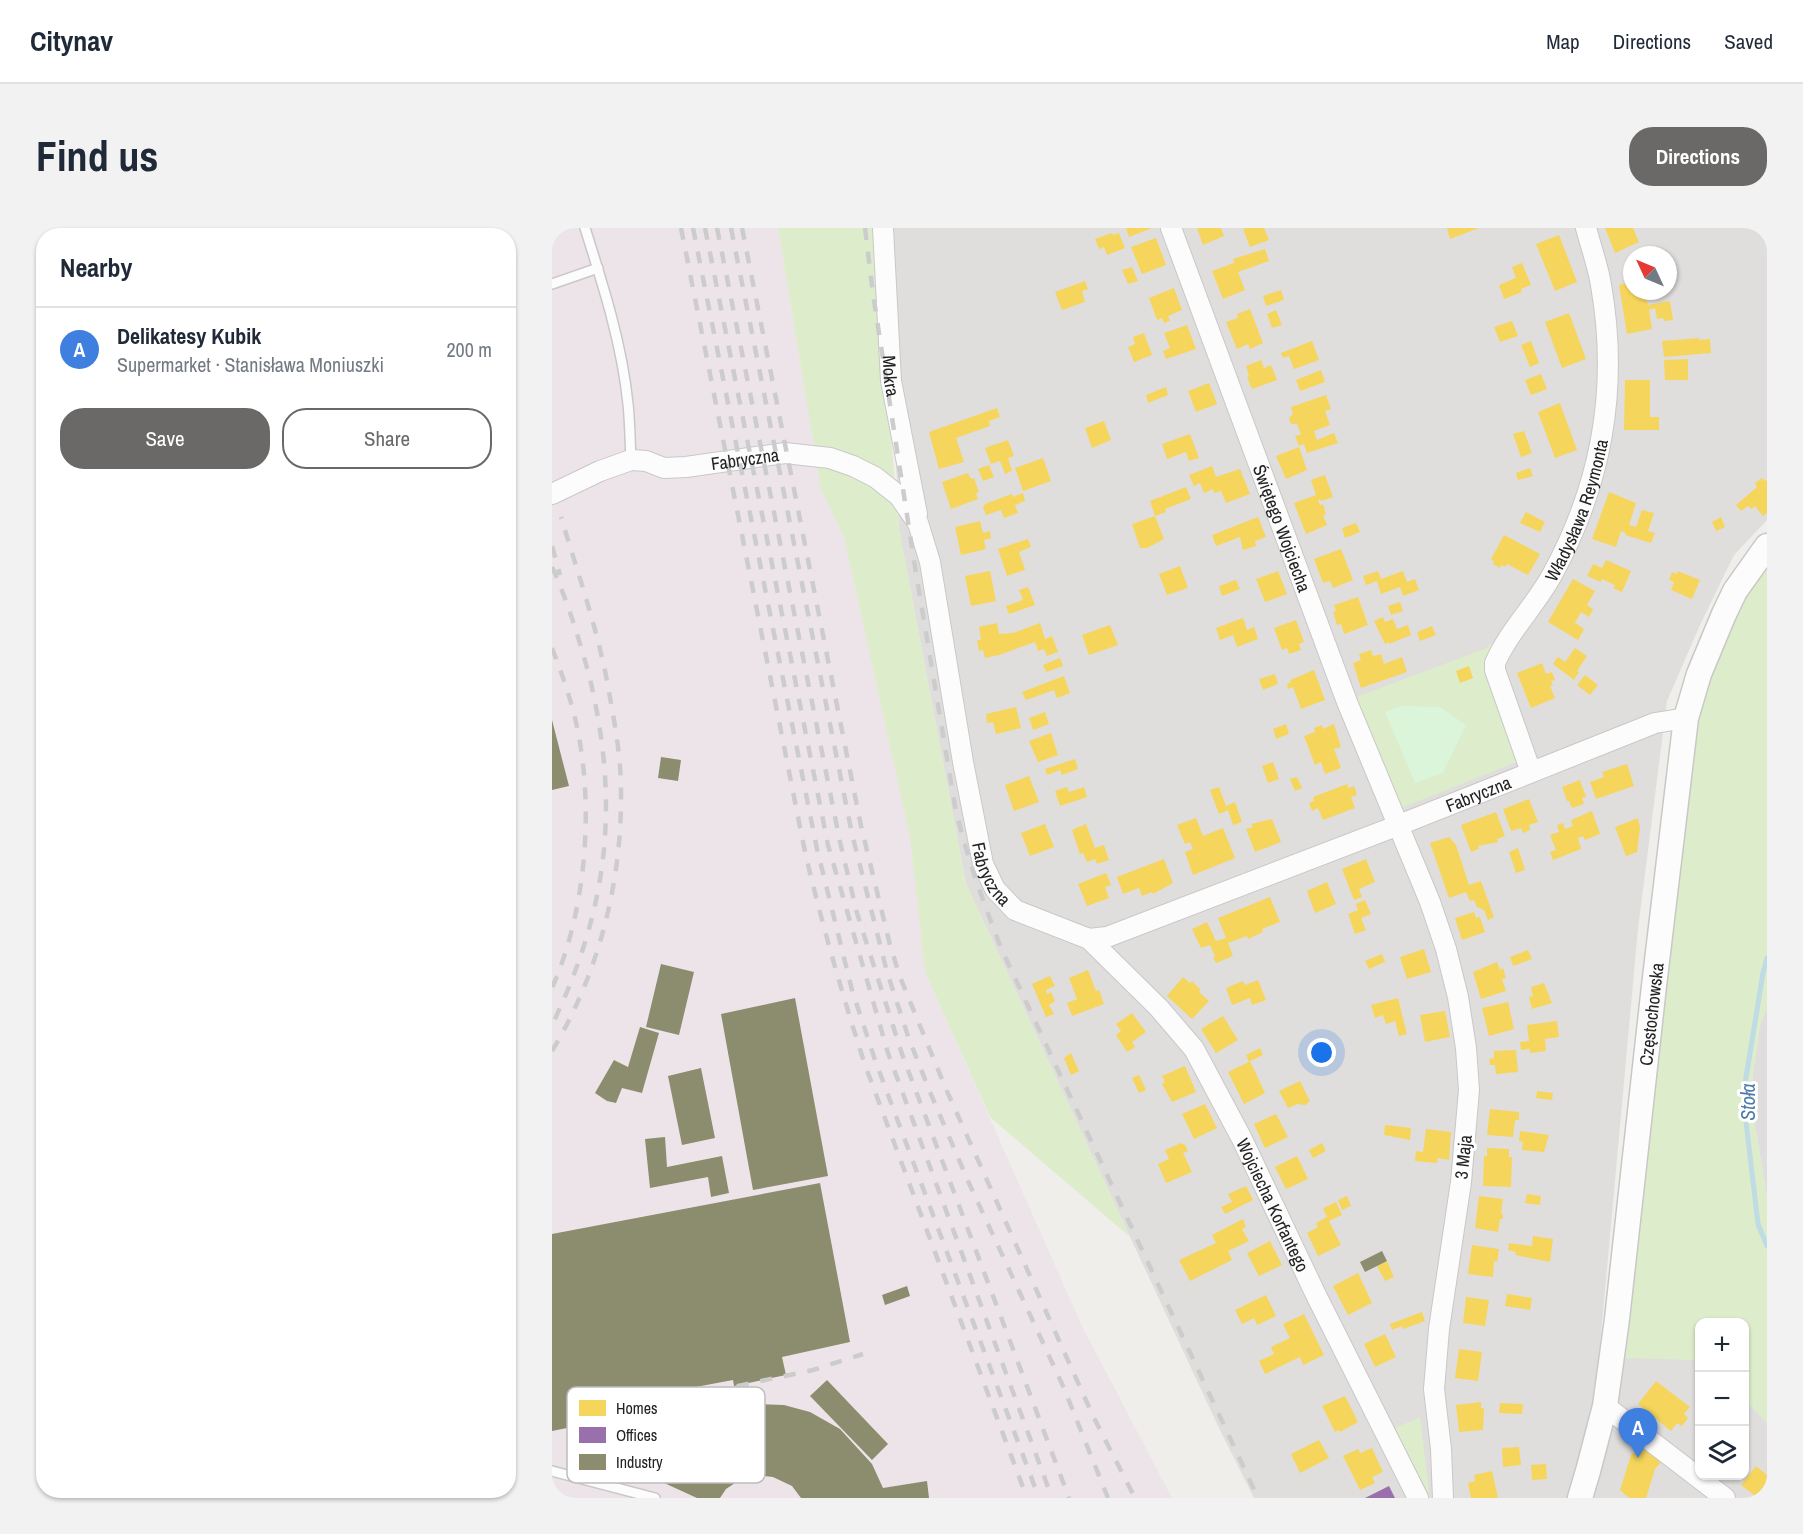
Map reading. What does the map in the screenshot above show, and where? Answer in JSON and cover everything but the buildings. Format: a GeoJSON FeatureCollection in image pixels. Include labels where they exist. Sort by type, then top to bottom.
{"type":"FeatureCollection","features":[{"type":"Feature","properties":{"kind":"street","name":"Mokra"},"geometry":{"type":"LineString","coordinates":[[883,228],[891,381],[918,523]]}},
{"type":"Feature","properties":{"kind":"street","name":"Świętego Wojciecha"},"geometry":{"type":"LineString","coordinates":[[1171,228],[1313,615],[1399,825]]}},
{"type":"Feature","properties":{"kind":"street","name":"Władysława Reymonta"},"geometry":{"type":"LineString","coordinates":[[1531,772],[1494,670],[1495,663],[1545,588],[1579,521],[1593,476],[1603,432],[1609,373],[1607,325],[1601,283],[1586,228]]}},
{"type":"Feature","properties":{"kind":"street","name":"Fabryczna"},"geometry":{"type":"LineString","coordinates":[[631,460],[646,461],[664,468],[785,453],[830,458],[875,477],[899,496],[918,523],[930,562],[963,762],[983,864],[995,889],[1016,910],[1089,939],[1107,937],[1399,825],[1655,723],[1686,718]]}},
{"type":"Feature","properties":{"kind":"street"},"geometry":{"type":"LineString","coordinates":[[552,494],[600,471],[631,460]]}},
{"type":"Feature","properties":{"kind":"street","name":"Częstochowska"},"geometry":{"type":"LineString","coordinates":[[1580,1498],[1605,1406],[1617,1319],[1686,718],[1699,674],[1724,614],[1736,591],[1767,546]]}},
{"type":"Feature","properties":{"kind":"street","name":"3 Maja"},"geometry":{"type":"LineString","coordinates":[[1399,825],[1446,949],[1458,997],[1467,1058],[1469,1090],[1461,1182],[1438,1329],[1434,1389],[1441,1449],[1443,1498]]}},
{"type":"Feature","properties":{"kind":"street","name":"Wojciecha Korfantego"},"geometry":{"type":"LineString","coordinates":[[1089,939],[1160,1008],[1194,1049],[1242,1139],[1316,1295],[1418,1498]]}},
{"type":"Feature","properties":{"kind":"street"},"geometry":{"type":"LineString","coordinates":[[1605,1406],[1725,1498]]}},
{"type":"Feature","properties":{"kind":"lane"},"geometry":{"type":"LineString","coordinates":[[585,228],[610,310],[628,404],[631,460]]}},
{"type":"Feature","properties":{"kind":"lane"},"geometry":{"type":"LineString","coordinates":[[552,284],[598,268]]}},
{"type":"Feature","properties":{"kind":"lane"},"geometry":{"type":"LineString","coordinates":[[552,1471],[567,1475]]}},
{"type":"Feature","properties":{"kind":"lane"},"geometry":{"type":"LineString","coordinates":[[598,1483],[655,1498]]}},
{"type":"Feature","properties":{"kind":"shaded area"},"geometry":{"type":"Polygon","coordinates":[[[552,228],[778,228],[821,490],[844,537],[910,838],[925,972],[1082,1326],[1172,1498],[552,1498],[552,228]]]}},
{"type":"Feature","properties":{"kind":"shaded area"},"geometry":{"type":"Polygon","coordinates":[[[886,228],[1767,228],[1767,520],[1734,555],[1667,701],[1638,929],[1599,1356],[1695,1360],[1695,1480],[1749,1480],[1749,1403],[1767,1423],[1767,1498],[1254,1498],[1218,1426],[966,884],[899,529],[886,228]]]}},
{"type":"Feature","properties":{"kind":"shaded area"},"geometry":{"type":"Polygon","coordinates":[[[1767,1008],[1767,1197],[1750,1095],[1760,1025],[1767,1008]]]}},
{"type":"Feature","properties":{"kind":"green space"},"geometry":{"type":"Polygon","coordinates":[[[778,228],[877,228],[882,334],[899,529],[966,884],[1130,1237],[990,1117],[925,972],[910,838],[844,537],[821,490],[778,228]]]}},
{"type":"Feature","properties":{"kind":"green space"},"geometry":{"type":"Polygon","coordinates":[[[1767,561],[1767,1008],[1760,1025],[1750,1095],[1767,1197],[1767,1423],[1749,1403],[1749,1318],[1695,1318],[1695,1360],[1623,1358],[1690,755],[1704,686],[1730,618],[1767,561]]]}},
{"type":"Feature","properties":{"kind":"green space"},"geometry":{"type":"Polygon","coordinates":[[[1491,643],[1495,645],[1486,671],[1487,680],[1519,761],[1401,808],[1354,698],[1487,648],[1491,643]]]}},
{"type":"Feature","properties":{"kind":"green space"},"geometry":{"type":"Polygon","coordinates":[[[1402,706],[1440,707],[1466,725],[1443,773],[1415,783],[1385,712],[1402,706]]]}},
{"type":"Feature","properties":{"kind":"green space"},"geometry":{"type":"Polygon","coordinates":[[[1420,1417],[1429,1491],[1428,1493],[1395,1428],[1420,1417]]]}},
{"type":"Feature","properties":{"kind":"waterway","name":"Stoła"},"geometry":{"type":"LineString","coordinates":[[1767,958],[1743,1096],[1758,1224],[1767,1246]]}},
{"type":"Feature","properties":{"kind":"railway"},"geometry":{"type":"LineString","coordinates":[[681,228],[805,852],[825,932],[865,1065],[1027,1498]]}},
{"type":"Feature","properties":{"kind":"railway"},"geometry":{"type":"LineString","coordinates":[[693,228],[817,849],[852,990],[875,1060],[1039,1498]]}},
{"type":"Feature","properties":{"kind":"railway"},"geometry":{"type":"LineString","coordinates":[[705,228],[828,845],[888,1053],[1052,1498]]}},
{"type":"Feature","properties":{"kind":"railway"},"geometry":{"type":"LineString","coordinates":[[717,228],[840,842],[857,913],[902,1054],[1069,1498]]}},
{"type":"Feature","properties":{"kind":"railway"},"geometry":{"type":"LineString","coordinates":[[731,228],[852,834],[887,972],[909,1039],[930,1092],[968,1181],[1063,1386],[1108,1498]]}},
{"type":"Feature","properties":{"kind":"railway"},"geometry":{"type":"LineString","coordinates":[[742,228],[861,826],[890,945],[900,977],[946,1089],[1093,1416],[1135,1498]]}},
{"type":"Feature","properties":{"kind":"railway"},"geometry":{"type":"LineString","coordinates":[[865,228],[915,567],[955,806],[970,860],[1001,948],[1258,1498]]}},
{"type":"Feature","properties":{"kind":"railway"},"geometry":{"type":"LineString","coordinates":[[552,1051],[583,990],[604,926],[617,859],[621,791],[617,741],[605,670],[588,604],[561,517]]}},
{"type":"Feature","properties":{"kind":"railway"},"geometry":{"type":"LineString","coordinates":[[552,546],[560,575]]}},
{"type":"Feature","properties":{"kind":"railway"},"geometry":{"type":"LineString","coordinates":[[552,567],[573,621],[589,675],[599,722],[606,810],[597,896],[586,938],[552,1025]]}},
{"type":"Feature","properties":{"kind":"railway"},"geometry":{"type":"LineString","coordinates":[[552,648],[575,718],[585,785],[586,820],[580,890],[564,957],[552,988]]}},
{"type":"Feature","properties":{"kind":"railway"},"geometry":{"type":"LineString","coordinates":[[733,1387],[813,1370],[863,1354]]}},
{"type":"Feature","properties":{"kind":"place","name":"Delikatesy Kubik"},"geometry":{"type":"Point","coordinates":[1638,1458]}}]}
